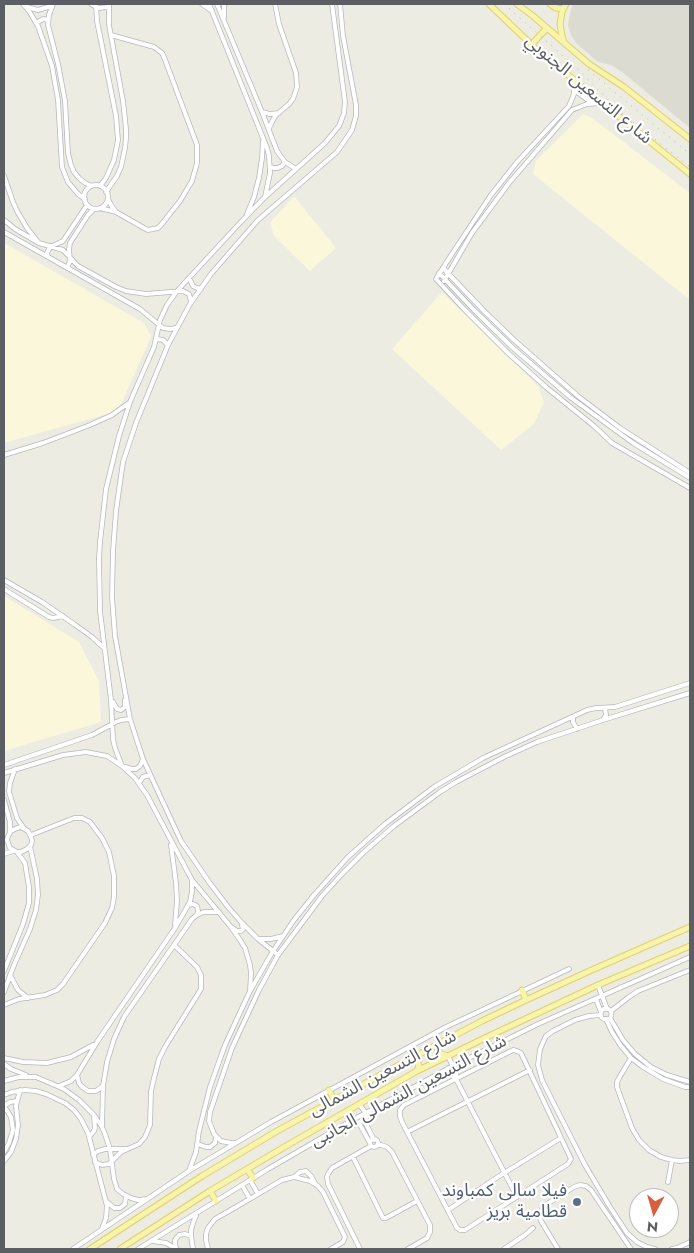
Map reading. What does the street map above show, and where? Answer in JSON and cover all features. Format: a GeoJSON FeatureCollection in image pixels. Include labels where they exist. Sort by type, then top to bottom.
{"type":"FeatureCollection","features":[{"type":"Feature","properties":{"kind":"main road","name":"شارع التسعين الجنوبي"},"geometry":{"type":"LineString","coordinates":[[489,4],[532,44],[690,174]]}},
{"type":"Feature","properties":{"kind":"main road","name":"شارع التسعين الجنوبي"},"geometry":{"type":"LineString","coordinates":[[518,4],[589,64],[624,87],[690,139]]}},
{"type":"Feature","properties":{"kind":"main road"},"geometry":{"type":"LineString","coordinates":[[550,4],[556,8],[564,6],[560,24],[564,42]]}},
{"type":"Feature","properties":{"kind":"main road"},"geometry":{"type":"LineString","coordinates":[[532,44],[547,28]]}},
{"type":"Feature","properties":{"kind":"main road","name":"شارع التسعين الشمالى"},"geometry":{"type":"LineString","coordinates":[[90,1249],[202,1176],[277,1131],[410,1059],[526,1000],[690,927]]}},
{"type":"Feature","properties":{"kind":"main road","name":"شارع التسعين الشمالى"},"geometry":{"type":"LineString","coordinates":[[120,1249],[247,1169],[417,1072],[487,1036],[598,985],[690,946]]}},
{"type":"Feature","properties":{"kind":"main road"},"geometry":{"type":"LineString","coordinates":[[522,990],[526,1000]]}},
{"type":"Feature","properties":{"kind":"main road"},"geometry":{"type":"LineString","coordinates":[[438,1044],[437,1048],[440,1054],[448,1056]]}},
{"type":"Feature","properties":{"kind":"main road"},"geometry":{"type":"LineString","coordinates":[[410,1059],[416,1060],[418,1063],[417,1072]]}},
{"type":"Feature","properties":{"kind":"main road"},"geometry":{"type":"LineString","coordinates":[[329,1090],[334,1100]]}},
{"type":"Feature","properties":{"kind":"main road"},"geometry":{"type":"LineString","coordinates":[[247,1169],[251,1179]]}},
{"type":"Feature","properties":{"kind":"main road"},"geometry":{"type":"LineString","coordinates":[[210,1192],[216,1201]]}},
{"type":"Feature","properties":{"kind":"street"},"geometry":{"type":"LineString","coordinates":[[23,4],[38,10],[53,4]]}},
{"type":"Feature","properties":{"kind":"street"},"geometry":{"type":"LineString","coordinates":[[23,4],[36,23],[52,66],[59,120],[62,167],[68,182],[85,199]]}},
{"type":"Feature","properties":{"kind":"street"},"geometry":{"type":"LineString","coordinates":[[53,4],[48,20],[49,32],[58,64],[65,101],[68,153],[71,165],[78,178],[92,186],[100,186],[106,192],[116,212]]}},
{"type":"Feature","properties":{"kind":"street"},"geometry":{"type":"LineString","coordinates":[[91,4],[101,8],[108,5],[109,25],[123,101],[126,129],[126,148],[120,167],[117,176],[106,192]]}},
{"type":"Feature","properties":{"kind":"street"},"geometry":{"type":"LineString","coordinates":[[202,4],[212,12]]}},
{"type":"Feature","properties":{"kind":"street"},"geometry":{"type":"LineString","coordinates":[[209,4],[267,148],[270,167],[269,182],[264,198]]}},
{"type":"Feature","properties":{"kind":"street"},"geometry":{"type":"LineString","coordinates":[[217,4],[277,151],[285,162],[296,169]]}},
{"type":"Feature","properties":{"kind":"street"},"geometry":{"type":"LineString","coordinates":[[224,4],[225,22]]}},
{"type":"Feature","properties":{"kind":"street"},"geometry":{"type":"LineString","coordinates":[[268,129],[272,120],[293,99],[297,86],[296,73],[279,24],[275,4]]}},
{"type":"Feature","properties":{"kind":"street"},"geometry":{"type":"LineString","coordinates":[[122,766],[113,739],[111,700],[100,611],[99,559],[106,489],[118,436],[130,402],[157,339],[162,314],[177,290],[264,198],[329,139],[339,126],[345,107],[332,4]]}},
{"type":"Feature","properties":{"kind":"street"},"geometry":{"type":"LineString","coordinates":[[278,955],[242,924],[223,901],[181,841],[143,759],[130,719],[115,636],[112,597],[113,551],[116,512],[126,452],[168,345],[190,304],[211,274],[258,220],[337,152],[348,139],[353,127],[356,106],[343,36],[340,4]]}},
{"type":"Feature","properties":{"kind":"street"},"geometry":{"type":"LineString","coordinates":[[96,5],[98,28],[116,116],[118,140],[114,160],[100,186]]}},
{"type":"Feature","properties":{"kind":"street"},"geometry":{"type":"LineString","coordinates":[[36,23],[43,19],[48,20]]}},
{"type":"Feature","properties":{"kind":"street"},"geometry":{"type":"LineString","coordinates":[[67,268],[70,258],[70,243],[94,209],[100,208],[116,212],[148,230],[153,230],[161,225],[180,201],[192,181],[197,163],[197,145],[162,53],[154,47],[111,35]]}},
{"type":"Feature","properties":{"kind":"street"},"geometry":{"type":"LineString","coordinates":[[341,76],[350,74]]}},
{"type":"Feature","properties":{"kind":"street"},"geometry":{"type":"LineString","coordinates":[[572,77],[574,90],[568,106],[518,161],[491,195],[436,279],[508,353],[616,446],[690,488]]}},
{"type":"Feature","properties":{"kind":"street"},"geometry":{"type":"LineString","coordinates":[[242,85],[250,82]]}},
{"type":"Feature","properties":{"kind":"street"},"geometry":{"type":"LineString","coordinates":[[574,90],[592,103]]}},
{"type":"Feature","properties":{"kind":"street"},"geometry":{"type":"LineString","coordinates":[[441,285],[472,233],[509,183],[572,110],[583,105],[603,103]]}},
{"type":"Feature","properties":{"kind":"street"},"geometry":{"type":"LineString","coordinates":[[262,112],[270,114],[279,113]]}},
{"type":"Feature","properties":{"kind":"street"},"geometry":{"type":"LineString","coordinates":[[247,216],[259,178],[263,138]]}},
{"type":"Feature","properties":{"kind":"street"},"geometry":{"type":"LineString","coordinates":[[270,167],[278,168],[285,162]]}},
{"type":"Feature","properties":{"kind":"street"},"geometry":{"type":"LineString","coordinates":[[4,176],[17,211],[27,228],[40,243]]}},
{"type":"Feature","properties":{"kind":"street"},"geometry":{"type":"LineString","coordinates":[[92,186],[86,192],[85,199],[87,204],[94,209]]}},
{"type":"Feature","properties":{"kind":"street"},"geometry":{"type":"LineString","coordinates":[[100,208],[108,197]]}},
{"type":"Feature","properties":{"kind":"street"},"geometry":{"type":"LineString","coordinates":[[48,257],[50,247],[63,241],[87,204]]}},
{"type":"Feature","properties":{"kind":"street"},"geometry":{"type":"LineString","coordinates":[[4,220],[15,229],[40,243],[63,250],[78,266],[126,291],[146,294],[184,290],[191,297],[190,304]]}},
{"type":"Feature","properties":{"kind":"street"},"geometry":{"type":"LineString","coordinates":[[4,232],[140,309],[163,328],[170,330],[178,328]]}},
{"type":"Feature","properties":{"kind":"street"},"geometry":{"type":"LineString","coordinates":[[442,268],[508,335],[579,397],[620,428],[690,473]]}},
{"type":"Feature","properties":{"kind":"street"},"geometry":{"type":"LineString","coordinates":[[440,273],[512,348],[570,397],[613,429],[690,478]]}},
{"type":"Feature","properties":{"kind":"street"},"geometry":{"type":"LineString","coordinates":[[188,278],[193,286],[201,289]]}},
{"type":"Feature","properties":{"kind":"street"},"geometry":{"type":"LineString","coordinates":[[157,339],[163,340],[168,345]]}},
{"type":"Feature","properties":{"kind":"street"},"geometry":{"type":"LineString","coordinates":[[508,353],[512,348]]}},
{"type":"Feature","properties":{"kind":"street"},"geometry":{"type":"LineString","coordinates":[[4,455],[90,425],[112,415],[130,402]]}},
{"type":"Feature","properties":{"kind":"street"},"geometry":{"type":"LineString","coordinates":[[4,580],[63,616],[104,648]]}},
{"type":"Feature","properties":{"kind":"street"},"geometry":{"type":"LineString","coordinates":[[4,589],[49,617],[63,616]]}},
{"type":"Feature","properties":{"kind":"street"},"geometry":{"type":"LineString","coordinates":[[189,1171],[198,1144],[199,1131],[210,1087],[225,1045],[250,991],[272,951],[314,895],[348,856],[384,824],[427,792],[483,758],[582,712],[591,709],[619,706],[690,683]]}},
{"type":"Feature","properties":{"kind":"street"},"geometry":{"type":"LineString","coordinates":[[236,1143],[221,1141],[216,1137],[210,1126],[210,1112],[232,1048],[259,990],[278,955],[313,908],[363,853],[394,826],[445,788],[496,761],[537,742],[690,693]]}},
{"type":"Feature","properties":{"kind":"street"},"geometry":{"type":"LineString","coordinates":[[111,700],[117,709],[123,710],[126,694]]}},
{"type":"Feature","properties":{"kind":"street"},"geometry":{"type":"LineString","coordinates":[[603,720],[606,715],[606,708]]}},
{"type":"Feature","properties":{"kind":"street"},"geometry":{"type":"LineString","coordinates":[[573,717],[573,722],[577,729]]}},
{"type":"Feature","properties":{"kind":"street"},"geometry":{"type":"LineString","coordinates":[[4,765],[92,735],[121,720],[130,719]]}},
{"type":"Feature","properties":{"kind":"street"},"geometry":{"type":"LineString","coordinates":[[60,746],[63,755]]}},
{"type":"Feature","properties":{"kind":"street"},"geometry":{"type":"LineString","coordinates":[[4,773],[63,755],[86,752],[107,756],[122,766],[147,795],[192,880],[240,940],[248,956],[251,973],[250,991]]}},
{"type":"Feature","properties":{"kind":"street"},"geometry":{"type":"LineString","coordinates":[[122,766],[136,769],[142,764],[143,759]]}},
{"type":"Feature","properties":{"kind":"street"},"geometry":{"type":"LineString","coordinates":[[4,854],[25,851],[32,841],[31,835],[18,820],[10,792],[10,783],[15,769]]}},
{"type":"Feature","properties":{"kind":"street"},"geometry":{"type":"LineString","coordinates":[[139,784],[143,777],[150,775]]}},
{"type":"Feature","properties":{"kind":"street"},"geometry":{"type":"LineString","coordinates":[[4,800],[10,819],[10,832]]}},
{"type":"Feature","properties":{"kind":"street"},"geometry":{"type":"LineString","coordinates":[[4,1005],[15,1000],[41,996],[57,990],[66,981],[105,923],[113,903],[115,886],[111,861],[106,846],[93,824],[88,820],[74,818],[31,835]]}},
{"type":"Feature","properties":{"kind":"street"},"geometry":{"type":"LineString","coordinates":[[4,971],[23,924],[29,903],[28,879],[24,861],[9,846],[5,839],[16,828],[25,829]]}},
{"type":"Feature","properties":{"kind":"street"},"geometry":{"type":"LineString","coordinates":[[169,838],[176,883],[175,928]]}},
{"type":"Feature","properties":{"kind":"street"},"geometry":{"type":"LineString","coordinates":[[4,992],[36,910],[38,895],[37,879],[30,846]]}},
{"type":"Feature","properties":{"kind":"street"},"geometry":{"type":"LineString","coordinates":[[24,861],[32,858]]}},
{"type":"Feature","properties":{"kind":"street"},"geometry":{"type":"LineString","coordinates":[[59,1086],[67,1084],[77,1075],[97,1042],[175,928],[192,894],[192,880]]}},
{"type":"Feature","properties":{"kind":"street"},"geometry":{"type":"LineString","coordinates":[[188,905],[193,904],[197,906],[197,915]]}},
{"type":"Feature","properties":{"kind":"street"},"geometry":{"type":"LineString","coordinates":[[102,1127],[103,1086],[109,1054],[120,1024],[192,920],[197,915],[207,912],[219,912]]}},
{"type":"Feature","properties":{"kind":"street"},"geometry":{"type":"LineString","coordinates":[[231,927],[239,932],[242,929],[242,924]]}},
{"type":"Feature","properties":{"kind":"street"},"geometry":{"type":"LineString","coordinates":[[258,939],[271,939],[283,936]]}},
{"type":"Feature","properties":{"kind":"street"},"geometry":{"type":"LineString","coordinates":[[95,1162],[104,1165],[109,1164],[126,1149],[139,1144],[147,1134],[150,1125],[151,1091],[160,1059],[165,1047],[201,989],[201,975],[197,967],[174,945]]}},
{"type":"Feature","properties":{"kind":"street","name":"شارع التسعين الشمالى الجانبى"},"geometry":{"type":"LineString","coordinates":[[138,1249],[251,1179],[349,1122],[448,1068],[538,1024],[690,957]]}},
{"type":"Feature","properties":{"kind":"street"},"geometry":{"type":"LineString","coordinates":[[73,1249],[189,1171],[271,1122],[446,1027],[569,968]]}},
{"type":"Feature","properties":{"kind":"street"},"geometry":{"type":"LineString","coordinates":[[655,1249],[637,1242],[627,1233],[585,1166],[542,1080],[538,1065],[540,1049],[546,1036],[554,1030],[575,1020],[601,1013],[604,1009],[609,1010],[629,996],[690,970]]}},
{"type":"Feature","properties":{"kind":"street"},"geometry":{"type":"LineString","coordinates":[[10,975],[21,993],[28,998]]}},
{"type":"Feature","properties":{"kind":"street"},"geometry":{"type":"LineString","coordinates":[[598,985],[612,1014],[608,1018]]}},
{"type":"Feature","properties":{"kind":"street"},"geometry":{"type":"LineString","coordinates":[[596,999],[603,1018],[608,1018],[634,1054],[651,1067],[667,1075],[690,1082]]}},
{"type":"Feature","properties":{"kind":"street"},"geometry":{"type":"LineString","coordinates":[[608,1018],[612,1032],[631,1058],[663,1079],[690,1087]]}},
{"type":"Feature","properties":{"kind":"street"},"geometry":{"type":"LineString","coordinates":[[4,1058],[29,1063],[53,1062],[77,1055],[97,1042]]}},
{"type":"Feature","properties":{"kind":"street"},"geometry":{"type":"LineString","coordinates":[[225,1045],[232,1048]]}},
{"type":"Feature","properties":{"kind":"street"},"geometry":{"type":"LineString","coordinates":[[513,1050],[517,1051],[521,1054],[530,1070],[571,1159],[570,1162],[462,1231],[458,1228],[448,1210],[400,1116],[400,1110],[404,1106],[456,1079],[513,1050]]}},
{"type":"Feature","properties":{"kind":"street"},"geometry":{"type":"LineString","coordinates":[[448,1056],[456,1073],[456,1079]]}},
{"type":"Feature","properties":{"kind":"street"},"geometry":{"type":"LineString","coordinates":[[631,1058],[617,1082],[617,1087],[632,1128],[639,1140],[649,1150],[661,1157],[680,1161],[690,1160]]}},
{"type":"Feature","properties":{"kind":"street"},"geometry":{"type":"LineString","coordinates":[[4,1067],[46,1080],[59,1086],[79,1100],[94,1115],[102,1127],[110,1149],[115,1185],[126,1196],[135,1199],[147,1199]]}},
{"type":"Feature","properties":{"kind":"street"},"geometry":{"type":"LineString","coordinates":[[448,1068],[451,1075],[456,1079],[517,1197]]}},
{"type":"Feature","properties":{"kind":"street"},"geometry":{"type":"LineString","coordinates":[[407,1132],[530,1070]]}},
{"type":"Feature","properties":{"kind":"street"},"geometry":{"type":"LineString","coordinates":[[77,1075],[78,1083],[88,1091],[96,1091],[103,1086]]}},
{"type":"Feature","properties":{"kind":"street"},"geometry":{"type":"LineString","coordinates":[[4,1081],[10,1078],[29,1076]]}},
{"type":"Feature","properties":{"kind":"street"},"geometry":{"type":"LineString","coordinates":[[4,1095],[20,1090],[30,1090],[51,1095],[65,1103],[81,1119],[89,1137],[106,1201],[107,1214],[102,1230]]}},
{"type":"Feature","properties":{"kind":"street"},"geometry":{"type":"LineString","coordinates":[[4,1161],[13,1148],[18,1135],[17,1100],[20,1090]]}},
{"type":"Feature","properties":{"kind":"street"},"geometry":{"type":"LineString","coordinates":[[4,1152],[9,1144],[12,1130],[11,1117],[4,1106],[17,1100]]}},
{"type":"Feature","properties":{"kind":"street"},"geometry":{"type":"LineString","coordinates":[[349,1122],[353,1124],[359,1123],[367,1116],[359,1104]]}},
{"type":"Feature","properties":{"kind":"street"},"geometry":{"type":"LineString","coordinates":[[89,1137],[95,1128],[94,1115]]}},
{"type":"Feature","properties":{"kind":"street"},"geometry":{"type":"LineString","coordinates":[[364,1120],[374,1140],[377,1141],[377,1145]]}},
{"type":"Feature","properties":{"kind":"street"},"geometry":{"type":"LineString","coordinates":[[359,1123],[370,1144],[374,1147],[384,1145],[390,1149],[430,1225],[430,1232],[427,1238],[408,1249]]}},
{"type":"Feature","properties":{"kind":"street"},"geometry":{"type":"LineString","coordinates":[[198,1144],[210,1147],[215,1143],[216,1137]]}},
{"type":"Feature","properties":{"kind":"street"},"geometry":{"type":"LineString","coordinates":[[448,1210],[561,1138]]}},
{"type":"Feature","properties":{"kind":"street"},"geometry":{"type":"LineString","coordinates":[[360,1249],[327,1180],[332,1168],[374,1140]]}},
{"type":"Feature","properties":{"kind":"street"},"geometry":{"type":"LineString","coordinates":[[93,1155],[98,1151],[126,1149]]}},
{"type":"Feature","properties":{"kind":"street"},"geometry":{"type":"LineString","coordinates":[[352,1156],[382,1217],[386,1218],[417,1201]]}},
{"type":"Feature","properties":{"kind":"street"},"geometry":{"type":"LineString","coordinates":[[668,1182],[672,1160]]}},
{"type":"Feature","properties":{"kind":"street"},"geometry":{"type":"LineString","coordinates":[[294,1177],[300,1172],[306,1171],[312,1176],[323,1192],[345,1237],[343,1242],[330,1249]]}},
{"type":"Feature","properties":{"kind":"street"},"geometry":{"type":"LineString","coordinates":[[208,1249],[206,1234],[210,1223],[215,1219],[282,1180],[294,1177],[315,1183]]}},
{"type":"Feature","properties":{"kind":"street"},"geometry":{"type":"LineString","coordinates":[[251,1179],[258,1194]]}},
{"type":"Feature","properties":{"kind":"street"},"geometry":{"type":"LineString","coordinates":[[242,1185],[250,1199]]}},
{"type":"Feature","properties":{"kind":"street"},"geometry":{"type":"LineString","coordinates":[[558,1249],[539,1216],[547,1204],[580,1185],[586,1186],[591,1190],[631,1249]]}},
{"type":"Feature","properties":{"kind":"street"},"geometry":{"type":"LineString","coordinates":[[106,1201],[114,1208],[120,1208],[124,1204],[126,1196]]}},
{"type":"Feature","properties":{"kind":"street"},"geometry":{"type":"LineString","coordinates":[[193,1249],[192,1223],[198,1211]]}},
{"type":"Feature","properties":{"kind":"street"},"geometry":{"type":"LineString","coordinates":[[504,1249],[533,1228]]}},
{"type":"Feature","properties":{"kind":"street"},"geometry":{"type":"LineString","coordinates":[[176,1249],[175,1243],[179,1235],[191,1236]]}},
{"type":"Feature","properties":{"kind":"street"},"geometry":{"type":"LineString","coordinates":[[150,1242],[166,1243],[176,1249]]}},
{"type":"Feature","properties":{"kind":"street"},"geometry":{"type":"LineString","coordinates":[[672,1249],[690,1242]]}},
{"type":"Feature","properties":{"kind":"shaded area"},"geometry":{"type":"Polygon","coordinates":[[[573,4],[690,4],[690,128],[622,72],[611,65],[598,62],[577,44],[571,35],[568,25],[573,4]]]}},
{"type":"Feature","properties":{"kind":"shaded area"},"geometry":{"type":"Polygon","coordinates":[[[583,114],[592,118],[690,193],[690,300],[533,174],[536,161],[583,114]]]}},
{"type":"Feature","properties":{"kind":"shaded area"},"geometry":{"type":"Polygon","coordinates":[[[294,196],[336,248],[310,271],[274,236],[270,223],[294,196]]]}},
{"type":"Feature","properties":{"kind":"shaded area"},"geometry":{"type":"Polygon","coordinates":[[[4,243],[144,323],[151,337],[118,411],[4,443],[4,243]]]}},
{"type":"Feature","properties":{"kind":"shaded area"},"geometry":{"type":"Polygon","coordinates":[[[442,292],[538,386],[544,402],[534,424],[501,450],[392,349],[442,292]]]}},
{"type":"Feature","properties":{"kind":"shaded area"},"geometry":{"type":"Polygon","coordinates":[[[4,596],[79,642],[99,681],[101,722],[4,751],[4,596]]]}},
{"type":"Feature","properties":{"kind":"railway"},"geometry":{"type":"LineString","coordinates":[[504,4],[578,69],[619,111],[690,167]]}},
{"type":"Feature","properties":{"kind":"railway"},"geometry":{"type":"LineString","coordinates":[[588,70],[690,154]]}},
{"type":"Feature","properties":{"kind":"place","name":"فيلا سالى كمباوند قطامية بريز"},"geometry":{"type":"Point","coordinates":[577,1202]}}]}
